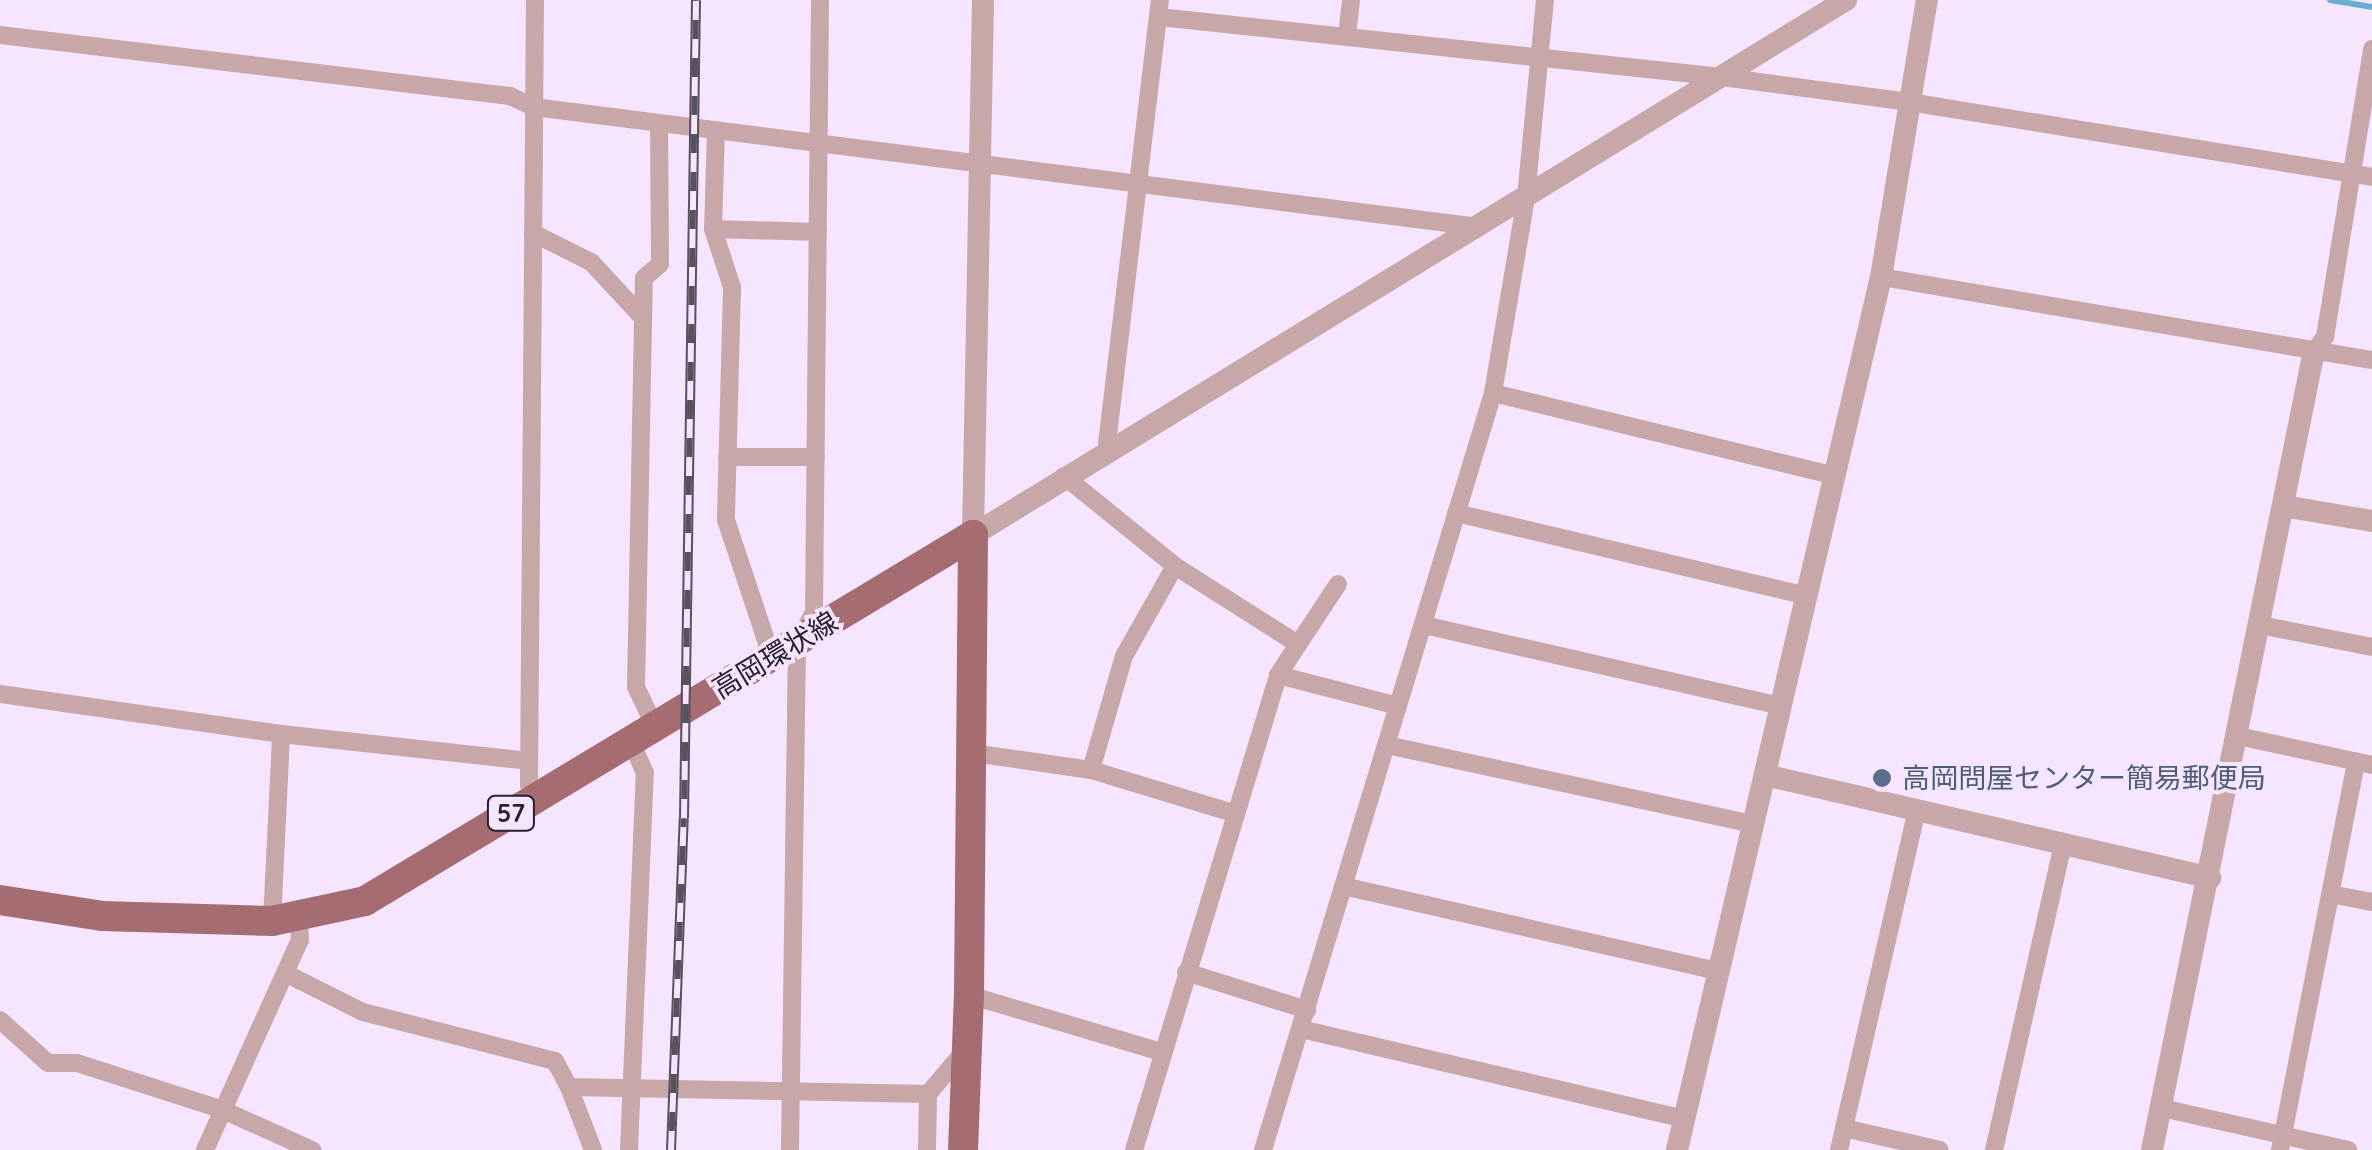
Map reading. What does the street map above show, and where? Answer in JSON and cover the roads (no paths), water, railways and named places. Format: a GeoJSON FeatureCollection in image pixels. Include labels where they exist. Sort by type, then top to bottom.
{"type":"FeatureCollection","features":[{"type":"Feature","properties":{"kind":"main road","name":"高岡環状線"},"geometry":{"type":"LineString","coordinates":[[0,900],[102,916],[285,920],[365,902],[972,534]]}},
{"type":"Feature","properties":{"kind":"main road"},"geometry":{"type":"LineString","coordinates":[[963,1150],[973,753],[972,534]]}},
{"type":"Feature","properties":{"kind":"street"},"geometry":{"type":"LineString","coordinates":[[535,0],[529,785],[536,798]]}},
{"type":"Feature","properties":{"kind":"street"},"geometry":{"type":"LineString","coordinates":[[784,650],[814,612],[820,0]]}},
{"type":"Feature","properties":{"kind":"street"},"geometry":{"type":"LineString","coordinates":[[972,534],[983,0]]}},
{"type":"Feature","properties":{"kind":"street"},"geometry":{"type":"LineString","coordinates":[[1347,34],[1351,0]]}},
{"type":"Feature","properties":{"kind":"street"},"geometry":{"type":"LineString","coordinates":[[1264,1150],[1493,394],[1526,197],[1545,0]]}},
{"type":"Feature","properties":{"kind":"street"},"geometry":{"type":"LineString","coordinates":[[972,534],[1846,0]]}},
{"type":"Feature","properties":{"kind":"street"},"geometry":{"type":"LineString","coordinates":[[1677,1150],[1882,277],[1927,0]]}},
{"type":"Feature","properties":{"kind":"street"},"geometry":{"type":"LineString","coordinates":[[1106,452],[1159,8],[1909,102],[2372,177]]}},
{"type":"Feature","properties":{"kind":"street"},"geometry":{"type":"LineString","coordinates":[[0,35],[510,96],[534,107],[1478,227]]}},
{"type":"Feature","properties":{"kind":"street"},"geometry":{"type":"LineString","coordinates":[[2152,1150],[2314,350],[2325,338],[2372,49]]}},
{"type":"Feature","properties":{"kind":"street"},"geometry":{"type":"LineString","coordinates":[[629,1150],[645,773],[636,687],[644,278],[660,264],[659,122]]}},
{"type":"Feature","properties":{"kind":"street"},"geometry":{"type":"LineString","coordinates":[[716,130],[713,229],[732,287],[726,520],[784,650],[790,1150]]}},
{"type":"Feature","properties":{"kind":"street"},"geometry":{"type":"LineString","coordinates":[[713,229],[818,232]]}},
{"type":"Feature","properties":{"kind":"street"},"geometry":{"type":"LineString","coordinates":[[533,233],[591,262],[643,318]]}},
{"type":"Feature","properties":{"kind":"street"},"geometry":{"type":"LineString","coordinates":[[1882,277],[2372,360]]}},
{"type":"Feature","properties":{"kind":"street"},"geometry":{"type":"LineString","coordinates":[[1493,394],[1835,476]]}},
{"type":"Feature","properties":{"kind":"street"},"geometry":{"type":"LineString","coordinates":[[727,457],[816,457]]}},
{"type":"Feature","properties":{"kind":"street"},"geometry":{"type":"LineString","coordinates":[[1064,476],[1175,566],[1298,644]]}},
{"type":"Feature","properties":{"kind":"street"},"geometry":{"type":"LineString","coordinates":[[2283,506],[2372,522]]}},
{"type":"Feature","properties":{"kind":"street"},"geometry":{"type":"LineString","coordinates":[[1456,513],[1807,596]]}},
{"type":"Feature","properties":{"kind":"street"},"geometry":{"type":"LineString","coordinates":[[1091,770],[1124,656],[1175,566]]}},
{"type":"Feature","properties":{"kind":"street"},"geometry":{"type":"LineString","coordinates":[[1134,1150],[1278,675],[1338,584]]}},
{"type":"Feature","properties":{"kind":"street"},"geometry":{"type":"LineString","coordinates":[[1424,625],[1781,706]]}},
{"type":"Feature","properties":{"kind":"street"},"geometry":{"type":"LineString","coordinates":[[2260,625],[2372,647]]}},
{"type":"Feature","properties":{"kind":"street"},"geometry":{"type":"LineString","coordinates":[[1278,675],[1398,706]]}},
{"type":"Feature","properties":{"kind":"street"},"geometry":{"type":"LineString","coordinates":[[0,694],[281,734],[529,761]]}},
{"type":"Feature","properties":{"kind":"street"},"geometry":{"type":"LineString","coordinates":[[205,1150],[300,940],[285,920],[281,734]]}},
{"type":"Feature","properties":{"kind":"street"},"geometry":{"type":"LineString","coordinates":[[2238,736],[2364,763],[2330,894],[2282,1144]]}},
{"type":"Feature","properties":{"kind":"street"},"geometry":{"type":"LineString","coordinates":[[1387,745],[1752,824]]}},
{"type":"Feature","properties":{"kind":"street"},"geometry":{"type":"LineString","coordinates":[[973,753],[1091,770],[1233,814]]}},
{"type":"Feature","properties":{"kind":"street"},"geometry":{"type":"LineString","coordinates":[[1764,774],[2210,878]]}},
{"type":"Feature","properties":{"kind":"street"},"geometry":{"type":"LineString","coordinates":[[1839,1150],[1918,810]]}},
{"type":"Feature","properties":{"kind":"street"},"geometry":{"type":"LineString","coordinates":[[1994,1150],[2063,844]]}},
{"type":"Feature","properties":{"kind":"street"},"geometry":{"type":"LineString","coordinates":[[1344,886],[1718,971]]}},
{"type":"Feature","properties":{"kind":"street"},"geometry":{"type":"LineString","coordinates":[[2330,894],[2372,902]]}},
{"type":"Feature","properties":{"kind":"street"},"geometry":{"type":"LineString","coordinates":[[1186,972],[1307,1010]]}},
{"type":"Feature","properties":{"kind":"street"},"geometry":{"type":"LineString","coordinates":[[285,973],[363,1012],[555,1060],[593,1150]]}},
{"type":"Feature","properties":{"kind":"street"},"geometry":{"type":"LineString","coordinates":[[969,994],[1162,1052]]}},
{"type":"Feature","properties":{"kind":"street"},"geometry":{"type":"LineString","coordinates":[[0,1020],[48,1063],[77,1063],[224,1110],[312,1150]]}},
{"type":"Feature","properties":{"kind":"street"},"geometry":{"type":"LineString","coordinates":[[1301,1030],[1684,1118]]}},
{"type":"Feature","properties":{"kind":"street"},"geometry":{"type":"LineString","coordinates":[[927,1150],[928,1094],[966,1049]]}},
{"type":"Feature","properties":{"kind":"street"},"geometry":{"type":"LineString","coordinates":[[569,1087],[632,1085],[928,1094]]}},
{"type":"Feature","properties":{"kind":"street"},"geometry":{"type":"LineString","coordinates":[[2162,1108],[2282,1144],[2348,1150]]}},
{"type":"Feature","properties":{"kind":"street"},"geometry":{"type":"LineString","coordinates":[[1844,1128],[1940,1150]]}},
{"type":"Feature","properties":{"kind":"waterway"},"geometry":{"type":"LineString","coordinates":[[2330,0],[2372,7]]}},
{"type":"Feature","properties":{"kind":"railway"},"geometry":{"type":"LineString","coordinates":[[671,1150],[684,818],[696,0]]}},
{"type":"Feature","properties":{"kind":"place","name":"高岡問屋センター簡易郵便局"},"geometry":{"type":"Point","coordinates":[1882,778]}}]}
